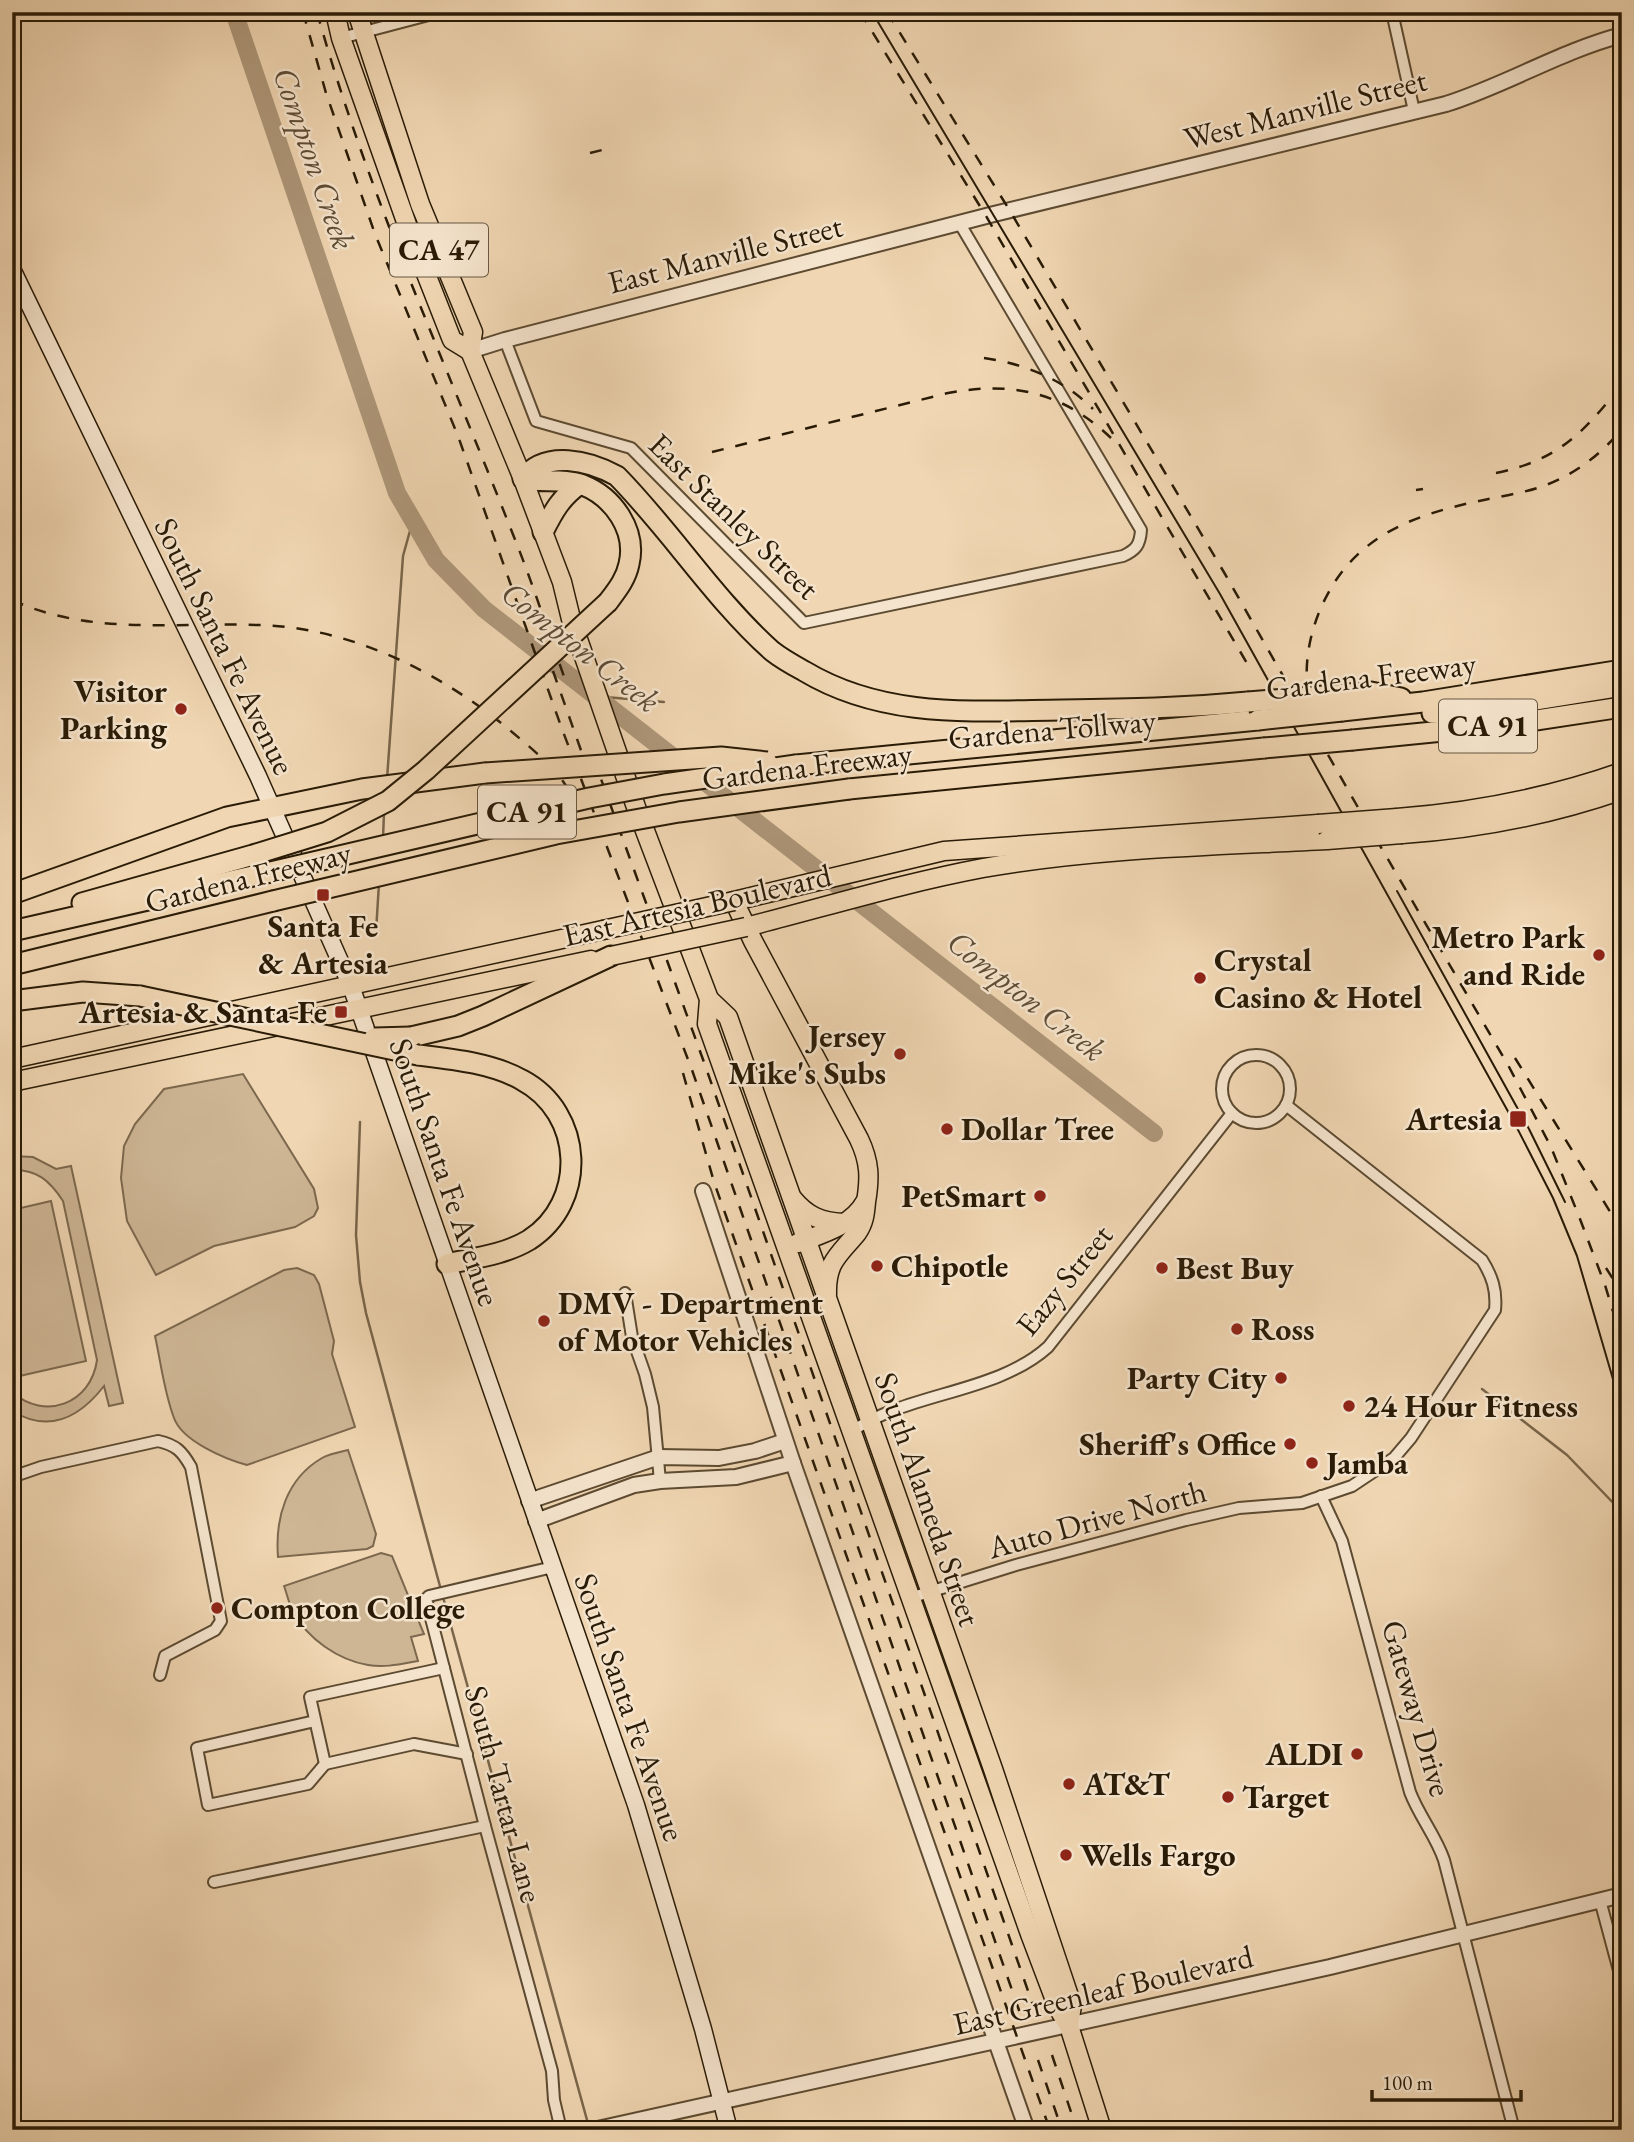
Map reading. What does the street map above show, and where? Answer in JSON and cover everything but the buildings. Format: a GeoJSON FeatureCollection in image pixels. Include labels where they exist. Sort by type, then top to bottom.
{"type":"FeatureCollection","features":[{"type":"Feature","properties":{"kind":"highway"},"geometry":{"type":"LineString","coordinates":[[523,479],[528,472],[561,460],[591,464],[617,476],[735,616],[768,647],[812,676],[854,695],[901,707],[947,712],[1190,708],[1258,725],[1499,706],[1622,686]]}},
{"type":"Feature","properties":{"kind":"highway"},"geometry":{"type":"LineString","coordinates":[[12,923],[310,839],[343,826],[403,791],[608,602],[619,587],[630,562],[628,531],[611,503],[598,492],[580,484],[523,479]]}},
{"type":"Feature","properties":{"kind":"highway"},"geometry":{"type":"LineString","coordinates":[[543,533],[557,505],[567,493],[580,484]]}},
{"type":"Feature","properties":{"kind":"highway","name":"Gardena Freeway"},"geometry":{"type":"LineString","coordinates":[[1344,717],[1371,692],[1423,702],[1622,670]]}},
{"type":"Feature","properties":{"kind":"highway","name":"Gardena Freeway"},"geometry":{"type":"LineString","coordinates":[[12,931],[268,889],[556,834],[843,784],[1191,755],[1258,725],[1344,717],[1503,725],[1622,707]]}},
{"type":"Feature","properties":{"kind":"highway","name":"Gardena Tollway"},"geometry":{"type":"LineString","coordinates":[[941,751],[962,759],[1258,725]]}},
{"type":"Feature","properties":{"kind":"highway","name":"Gardena Freeway"},"geometry":{"type":"LineString","coordinates":[[12,965],[589,798],[816,762],[941,751]]}},
{"type":"Feature","properties":{"kind":"highway"},"geometry":{"type":"LineString","coordinates":[[12,894],[184,830],[227,817],[362,789],[485,773],[721,757],[796,765]]}},
{"type":"Feature","properties":{"kind":"highway"},"geometry":{"type":"LineString","coordinates":[[12,955],[268,889]]}},
{"type":"Feature","properties":{"kind":"highway"},"geometry":{"type":"LineString","coordinates":[[414,1046],[611,956]]}},
{"type":"Feature","properties":{"kind":"highway"},"geometry":{"type":"LineString","coordinates":[[12,1001],[83,992],[140,996],[332,1035],[379,1038],[500,1071],[528,1083],[557,1112],[564,1125],[572,1156],[572,1173],[558,1212],[540,1231],[512,1248],[447,1264]]}},
{"type":"Feature","properties":{"kind":"main road","name":"South Alameda Street"},"geometry":{"type":"LineString","coordinates":[[335,12],[341,38],[410,233],[452,340],[470,351]]}},
{"type":"Feature","properties":{"kind":"main road","name":"South Alameda Street"},"geometry":{"type":"LineString","coordinates":[[357,12],[420,204],[473,332],[470,351],[566,591],[571,619],[636,807],[709,999],[707,1024],[1030,1934],[1058,2008],[1069,2026],[1102,2130]]}},
{"type":"Feature","properties":{"kind":"main road","name":"South Santa Fe Avenue"},"geometry":{"type":"LineString","coordinates":[[12,269],[272,806],[360,1009],[528,1500],[636,1805],[703,2029],[729,2130]]}},
{"type":"Feature","properties":{"kind":"main road"},"geometry":{"type":"LineString","coordinates":[[1399,826],[1525,801],[1622,772]]}},
{"type":"Feature","properties":{"kind":"main road"},"geometry":{"type":"LineString","coordinates":[[1399,826],[1492,825],[1554,811],[1622,790]]}},
{"type":"Feature","properties":{"kind":"main road","name":"East Artesia Boulevard"},"geometry":{"type":"LineString","coordinates":[[12,1059],[734,901],[944,851],[1051,850],[1399,826]]}},
{"type":"Feature","properties":{"kind":"main road","name":"East Artesia Boulevard"},"geometry":{"type":"LineString","coordinates":[[12,1082],[611,956],[749,933],[936,877],[1051,850]]}},
{"type":"Feature","properties":{"kind":"main road"},"geometry":{"type":"LineString","coordinates":[[734,901],[865,1151],[870,1177],[864,1219],[858,1232],[842,1248],[832,1264],[827,1281],[827,1301]]}},
{"type":"Feature","properties":{"kind":"main road","name":"South Alameda Street"},"geometry":{"type":"LineString","coordinates":[[709,999],[729,1017],[1045,1919],[1072,2005],[1069,2026]]}},
{"type":"Feature","properties":{"kind":"main road"},"geometry":{"type":"LineString","coordinates":[[791,1197],[803,1211],[814,1218],[843,1223]]}},
{"type":"Feature","properties":{"kind":"main road"},"geometry":{"type":"LineString","coordinates":[[786,1248],[843,1223],[861,1209],[867,1199]]}},
{"type":"Feature","properties":{"kind":"street"},"geometry":{"type":"LineString","coordinates":[[341,38],[440,12]]}},
{"type":"Feature","properties":{"kind":"street"},"geometry":{"type":"LineString","coordinates":[[1392,12],[1414,111]]}},
{"type":"Feature","properties":{"kind":"street","name":"West Manville Street"},"geometry":{"type":"LineString","coordinates":[[994,214],[1446,104],[1495,88],[1573,53],[1622,35]]}},
{"type":"Feature","properties":{"kind":"street","name":"East Manville Street"},"geometry":{"type":"LineString","coordinates":[[470,351],[994,214]]}},
{"type":"Feature","properties":{"kind":"street","name":"East Stanley Street"},"geometry":{"type":"LineString","coordinates":[[506,340],[536,421],[631,448],[804,623],[1123,556],[1134,550],[1140,542],[1141,530],[960,224]]}},
{"type":"Feature","properties":{"kind":"street"},"geometry":{"type":"LineString","coordinates":[[1253,1055],[1275,1060],[1285,1070],[1290,1084],[1286,1105],[1273,1118],[1261,1122],[1243,1120],[1232,1113],[1223,1096],[1225,1076],[1240,1059],[1253,1055]]}},
{"type":"Feature","properties":{"kind":"street","name":"Auto Drive North"},"geometry":{"type":"LineString","coordinates":[[910,1598],[1016,1565],[1186,1520],[1239,1508],[1302,1503],[1352,1486],[1375,1472],[1403,1448],[1495,1310],[1497,1295],[1491,1274],[1482,1260],[1286,1105]]}},
{"type":"Feature","properties":{"kind":"street","name":"Eazy Street"},"geometry":{"type":"LineString","coordinates":[[851,1432],[868,1420],[978,1383],[1038,1357],[1232,1113]]}},
{"type":"Feature","properties":{"kind":"street"},"geometry":{"type":"LineString","coordinates":[[703,1191],[785,1441],[1027,2130]]}},
{"type":"Feature","properties":{"kind":"street"},"geometry":{"type":"LineString","coordinates":[[625,1293],[632,1337],[653,1407],[660,1481]]}},
{"type":"Feature","properties":{"kind":"street"},"geometry":{"type":"LineString","coordinates":[[12,1477],[41,1467],[158,1441],[174,1445],[183,1453],[191,1467],[221,1621],[215,1630],[165,1656],[160,1675]]}},
{"type":"Feature","properties":{"kind":"street"},"geometry":{"type":"LineString","coordinates":[[528,1500],[659,1457],[719,1458],[755,1451],[785,1441]]}},
{"type":"Feature","properties":{"kind":"street"},"geometry":{"type":"LineString","coordinates":[[536,1521],[634,1485],[660,1481],[736,1478],[793,1464]]}},
{"type":"Feature","properties":{"kind":"street","name":"Gateway Drive"},"geometry":{"type":"LineString","coordinates":[[1321,1496],[1342,1541],[1416,1810],[1439,1847],[1514,2130]]}},
{"type":"Feature","properties":{"kind":"street","name":"South Tartar Lane"},"geometry":{"type":"LineString","coordinates":[[552,1567],[454,1589],[426,1599],[552,2071],[554,2099],[561,2130]]}},
{"type":"Feature","properties":{"kind":"street"},"geometry":{"type":"LineString","coordinates":[[325,1764],[310,1697],[444,1668]]}},
{"type":"Feature","properties":{"kind":"street"},"geometry":{"type":"LineString","coordinates":[[315,1721],[197,1748],[208,1805],[308,1784],[325,1764],[414,1744],[467,1754]]}},
{"type":"Feature","properties":{"kind":"street"},"geometry":{"type":"LineString","coordinates":[[214,1882],[485,1826]]}},
{"type":"Feature","properties":{"kind":"street","name":"East Greenleaf Boulevard"},"geometry":{"type":"LineString","coordinates":[[593,2130],[1069,2026],[1622,1895]]}},
{"type":"Feature","properties":{"kind":"street"},"geometry":{"type":"LineString","coordinates":[[1600,1900],[1622,1982]]}},
{"type":"Feature","properties":{"kind":"shaded area"},"geometry":{"type":"Polygon","coordinates":[[[243,1074],[314,1189],[318,1208],[314,1216],[295,1227],[214,1246],[156,1275],[127,1221],[121,1178],[124,1146],[135,1124],[164,1089],[243,1074]]]}},
{"type":"Feature","properties":{"kind":"shaded area"},"geometry":{"type":"Polygon","coordinates":[[[12,1156],[33,1157],[56,1169],[71,1166],[123,1403],[109,1406],[104,1386],[85,1406],[63,1419],[39,1421],[12,1411],[12,1392],[25,1401],[38,1405],[52,1406],[76,1397],[86,1388],[97,1360],[63,1201],[53,1188],[36,1174],[12,1170],[12,1156]]]}},
{"type":"Feature","properties":{"kind":"shaded area"},"geometry":{"type":"Polygon","coordinates":[[[51,1201],[86,1361],[15,1377],[12,1365],[12,1210],[51,1201]]]}},
{"type":"Feature","properties":{"kind":"shaded area"},"geometry":{"type":"Polygon","coordinates":[[[297,1268],[314,1275],[319,1284],[334,1341],[332,1354],[355,1427],[247,1465],[205,1448],[179,1426],[168,1398],[155,1336],[284,1270],[297,1268]]]}},
{"type":"Feature","properties":{"kind":"shaded area"},"geometry":{"type":"Polygon","coordinates":[[[348,1450],[376,1534],[373,1546],[367,1549],[278,1557],[281,1514],[291,1488],[322,1458],[348,1450]]]}},
{"type":"Feature","properties":{"kind":"shaded area"},"geometry":{"type":"Polygon","coordinates":[[[381,1553],[392,1556],[424,1634],[411,1637],[418,1661],[368,1665],[335,1653],[307,1631],[289,1602],[284,1586],[381,1553]]]}},
{"type":"Feature","properties":{"kind":"waterway","name":"Compton Creek"},"geometry":{"type":"LineString","coordinates":[[234,12],[397,493],[436,560],[484,609],[1154,1133]]}},
{"type":"Feature","properties":{"kind":"waterway"},"geometry":{"type":"LineString","coordinates":[[387,779],[403,556],[413,520]]}},
{"type":"Feature","properties":{"kind":"waterway"},"geometry":{"type":"LineString","coordinates":[[605,697],[664,702]]}},
{"type":"Feature","properties":{"kind":"waterway"},"geometry":{"type":"LineString","coordinates":[[383,838],[384,813]]}},
{"type":"Feature","properties":{"kind":"waterway"},"geometry":{"type":"LineString","coordinates":[[376,932],[379,883]]}},
{"type":"Feature","properties":{"kind":"waterway"},"geometry":{"type":"LineString","coordinates":[[360,1122],[356,1235],[360,1282],[441,1590]]}},
{"type":"Feature","properties":{"kind":"waterway","name":"Compton Creek"},"geometry":{"type":"LineString","coordinates":[[1482,1389],[1567,1455],[1622,1512]]}},
{"type":"Feature","properties":{"kind":"waterway"},"geometry":{"type":"LineString","coordinates":[[443,1597],[587,2120]]}},
{"type":"Feature","properties":{"kind":"tram line"},"geometry":{"type":"LineString","coordinates":[[872,12],[1220,594],[1515,1124],[1553,1198],[1577,1256],[1622,1410]]}},
{"type":"Feature","properties":{"kind":"tram line"},"geometry":{"type":"LineString","coordinates":[[1397,891],[1529,1129],[1565,1202]]}},
{"type":"Feature","properties":{"kind":"railway"},"geometry":{"type":"LineString","coordinates":[[303,12],[326,93],[375,234],[458,436],[562,729],[692,1070],[1020,2013]]}},
{"type":"Feature","properties":{"kind":"railway"},"geometry":{"type":"LineString","coordinates":[[317,12],[337,79],[383,210],[519,550],[566,682]]}},
{"type":"Feature","properties":{"kind":"railway"},"geometry":{"type":"LineString","coordinates":[[860,12],[986,216],[1248,665]]}},
{"type":"Feature","properties":{"kind":"railway"},"geometry":{"type":"LineString","coordinates":[[887,12],[1010,211],[1225,574],[1508,1065],[1551,1147],[1605,1285],[1622,1341]]}},
{"type":"Feature","properties":{"kind":"railway"},"geometry":{"type":"LineString","coordinates":[[590,153],[602,150]]}},
{"type":"Feature","properties":{"kind":"railway"},"geometry":{"type":"LineString","coordinates":[[984,358],[1043,374],[1069,389],[1093,409]]}},
{"type":"Feature","properties":{"kind":"railway"},"geometry":{"type":"LineString","coordinates":[[712,452],[948,393],[994,388],[1036,394],[1055,400],[1093,422],[1111,438]]}},
{"type":"Feature","properties":{"kind":"railway"},"geometry":{"type":"LineString","coordinates":[[1496,473],[1535,461],[1566,444],[1592,420],[1618,389]]}},
{"type":"Feature","properties":{"kind":"railway"},"geometry":{"type":"LineString","coordinates":[[1312,719],[1307,691],[1307,664],[1315,623],[1333,586],[1365,548],[1384,534],[1428,514],[1530,490],[1568,475],[1606,447],[1622,429]]}},
{"type":"Feature","properties":{"kind":"railway"},"geometry":{"type":"LineString","coordinates":[[1416,490],[1423,489]]}},
{"type":"Feature","properties":{"kind":"railway"},"geometry":{"type":"LineString","coordinates":[[12,600],[72,619],[102,623],[293,628],[327,634],[394,657],[456,691],[512,732],[538,755],[567,787],[594,841]]}},
{"type":"Feature","properties":{"kind":"railway"},"geometry":{"type":"LineString","coordinates":[[553,671],[589,773]]}},
{"type":"Feature","properties":{"kind":"railway"},"geometry":{"type":"LineString","coordinates":[[593,757],[705,1065],[1034,2008]]}},
{"type":"Feature","properties":{"kind":"railway"},"geometry":{"type":"LineString","coordinates":[[1515,1058],[1622,1231]]}},
{"type":"Feature","properties":{"kind":"railway"},"geometry":{"type":"LineString","coordinates":[[683,1073],[714,1182],[1050,2130]]}},
{"type":"Feature","properties":{"kind":"railway"},"geometry":{"type":"LineString","coordinates":[[1606,1268],[1622,1293]]}},
{"type":"Feature","properties":{"kind":"railway"},"geometry":{"type":"LineString","coordinates":[[1052,2055],[1077,2130]]}},
{"type":"Feature","properties":{"kind":"railway"},"geometry":{"type":"LineString","coordinates":[[1038,2060],[1062,2130]]}},
{"type":"Feature","properties":{"kind":"place","name":"Visitor Parking"},"geometry":{"type":"Point","coordinates":[181,709]}},
{"type":"Feature","properties":{"kind":"place","name":"Santa Fe & Artesia"},"geometry":{"type":"Point","coordinates":[323,895]}},
{"type":"Feature","properties":{"kind":"place","name":"Metro Park and Ride"},"geometry":{"type":"Point","coordinates":[1599,955]}},
{"type":"Feature","properties":{"kind":"place","name":"Crystal Casino & Hotel"},"geometry":{"type":"Point","coordinates":[1200,978]}},
{"type":"Feature","properties":{"kind":"place","name":"Artesia & Santa Fe"},"geometry":{"type":"Point","coordinates":[341,1012]}},
{"type":"Feature","properties":{"kind":"place","name":"Jersey Mike's Subs"},"geometry":{"type":"Point","coordinates":[900,1054]}},
{"type":"Feature","properties":{"kind":"place","name":"Artesia"},"geometry":{"type":"Point","coordinates":[1518,1119]}},
{"type":"Feature","properties":{"kind":"place","name":"Dollar Tree"},"geometry":{"type":"Point","coordinates":[947,1129]}},
{"type":"Feature","properties":{"kind":"place","name":"PetSmart"},"geometry":{"type":"Point","coordinates":[1040,1196]}},
{"type":"Feature","properties":{"kind":"place","name":"Chipotle"},"geometry":{"type":"Point","coordinates":[877,1266]}},
{"type":"Feature","properties":{"kind":"place","name":"Best Buy"},"geometry":{"type":"Point","coordinates":[1162,1268]}},
{"type":"Feature","properties":{"kind":"place","name":"DMV - Department of Motor Vehicles"},"geometry":{"type":"Point","coordinates":[544,1321]}},
{"type":"Feature","properties":{"kind":"place","name":"Ross"},"geometry":{"type":"Point","coordinates":[1237,1329]}},
{"type":"Feature","properties":{"kind":"place","name":"Party City"},"geometry":{"type":"Point","coordinates":[1281,1378]}},
{"type":"Feature","properties":{"kind":"place","name":"24 Hour Fitness"},"geometry":{"type":"Point","coordinates":[1349,1406]}},
{"type":"Feature","properties":{"kind":"place","name":"Sheriff's Office"},"geometry":{"type":"Point","coordinates":[1290,1444]}},
{"type":"Feature","properties":{"kind":"place","name":"Jamba"},"geometry":{"type":"Point","coordinates":[1312,1463]}},
{"type":"Feature","properties":{"kind":"place","name":"Compton College"},"geometry":{"type":"Point","coordinates":[217,1608]}},
{"type":"Feature","properties":{"kind":"place","name":"ALDI"},"geometry":{"type":"Point","coordinates":[1357,1754]}},
{"type":"Feature","properties":{"kind":"place","name":"AT&T"},"geometry":{"type":"Point","coordinates":[1069,1784]}},
{"type":"Feature","properties":{"kind":"place","name":"Target"},"geometry":{"type":"Point","coordinates":[1228,1797]}},
{"type":"Feature","properties":{"kind":"place","name":"Wells Fargo"},"geometry":{"type":"Point","coordinates":[1066,1855]}}]}
